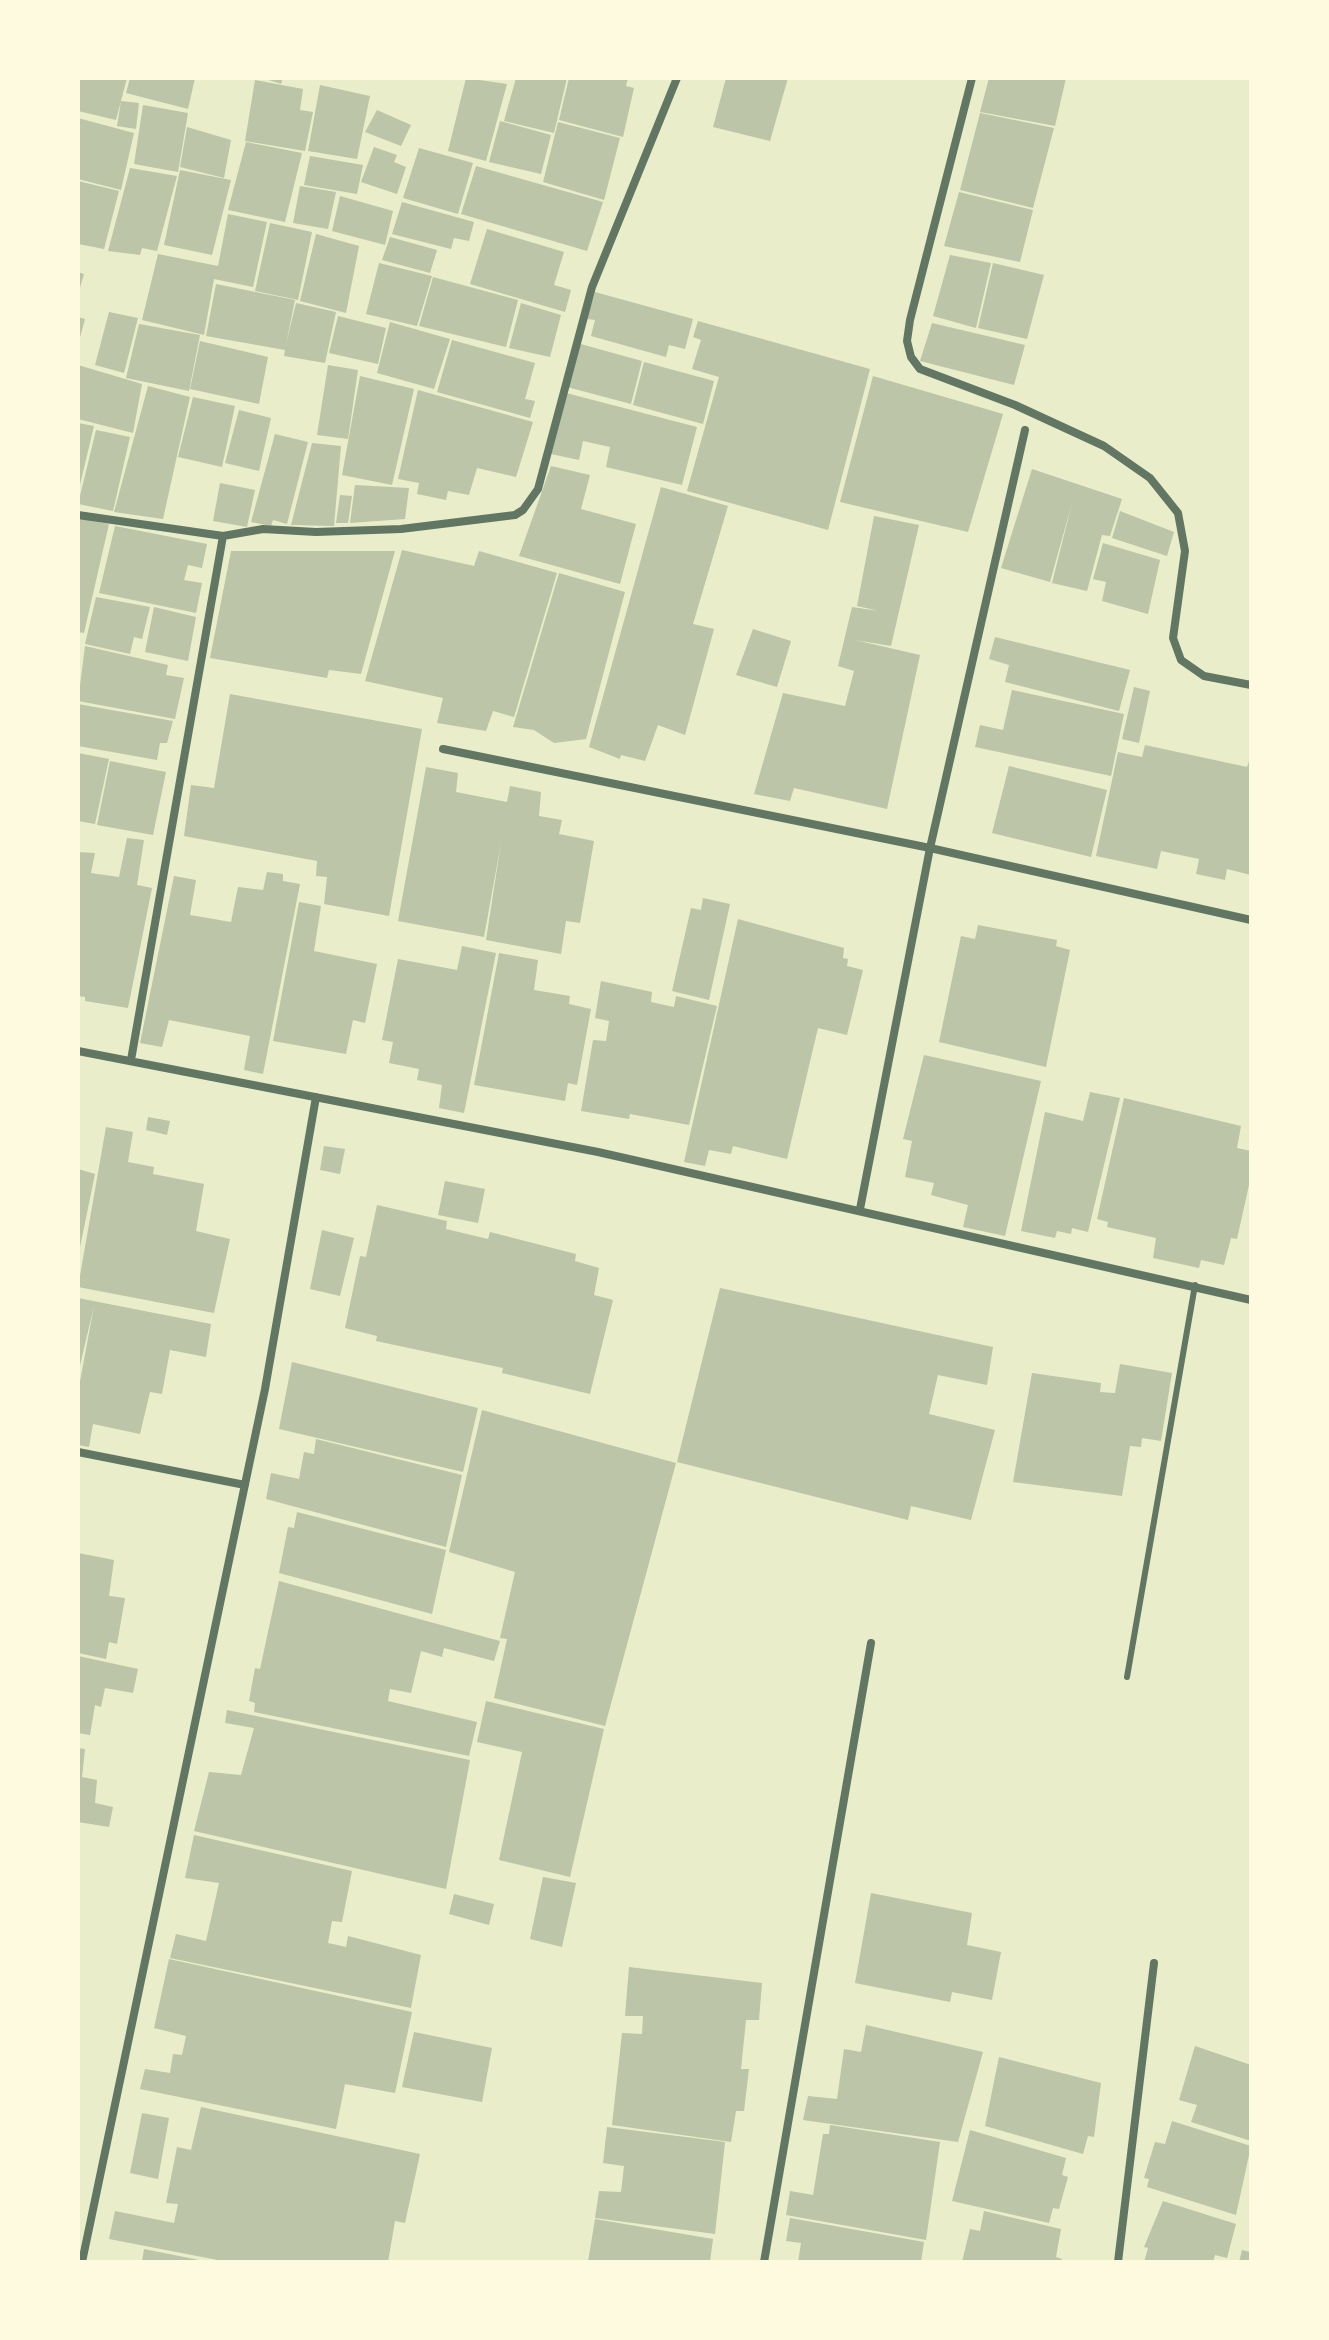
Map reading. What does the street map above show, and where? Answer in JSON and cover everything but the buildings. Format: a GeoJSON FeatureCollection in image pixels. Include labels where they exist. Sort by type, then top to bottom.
{"type":"FeatureCollection","features":[{"type":"Feature","properties":{"kind":"street"},"geometry":{"type":"LineString","coordinates":[[78,515],[223,536],[263,529],[316,532],[401,529],[515,515],[530,504],[538,489],[592,287],[677,78]]}},
{"type":"Feature","properties":{"kind":"street"},"geometry":{"type":"LineString","coordinates":[[972,78],[910,320],[907,341],[911,357],[920,369],[1015,405],[1104,446],[1150,478],[1178,513],[1185,551],[1173,638],[1181,660],[1204,676],[1251,685]]}},
{"type":"Feature","properties":{"kind":"street"},"geometry":{"type":"LineString","coordinates":[[860,1209],[930,848],[1025,430]]}},
{"type":"Feature","properties":{"kind":"street"},"geometry":{"type":"LineString","coordinates":[[131,1060],[223,536]]}},
{"type":"Feature","properties":{"kind":"street"},"geometry":{"type":"LineString","coordinates":[[443,749],[930,848],[1251,920]]}},
{"type":"Feature","properties":{"kind":"street"},"geometry":{"type":"LineString","coordinates":[[78,1051],[613,1155],[1251,1300]]}},
{"type":"Feature","properties":{"kind":"street"},"geometry":{"type":"LineString","coordinates":[[82,2262],[245,1485],[316,1097]]}},
{"type":"Feature","properties":{"kind":"street"},"geometry":{"type":"LineString","coordinates":[[78,1452],[245,1485]]}},
{"type":"Feature","properties":{"kind":"street"},"geometry":{"type":"LineString","coordinates":[[764,2262],[871,1643]]}},
{"type":"Feature","properties":{"kind":"street"},"geometry":{"type":"LineString","coordinates":[[1118,2262],[1154,1963]]}},
{"type":"Feature","properties":{"kind":"lane"},"geometry":{"type":"LineString","coordinates":[[1127,1677],[1195,1285]]}}]}
